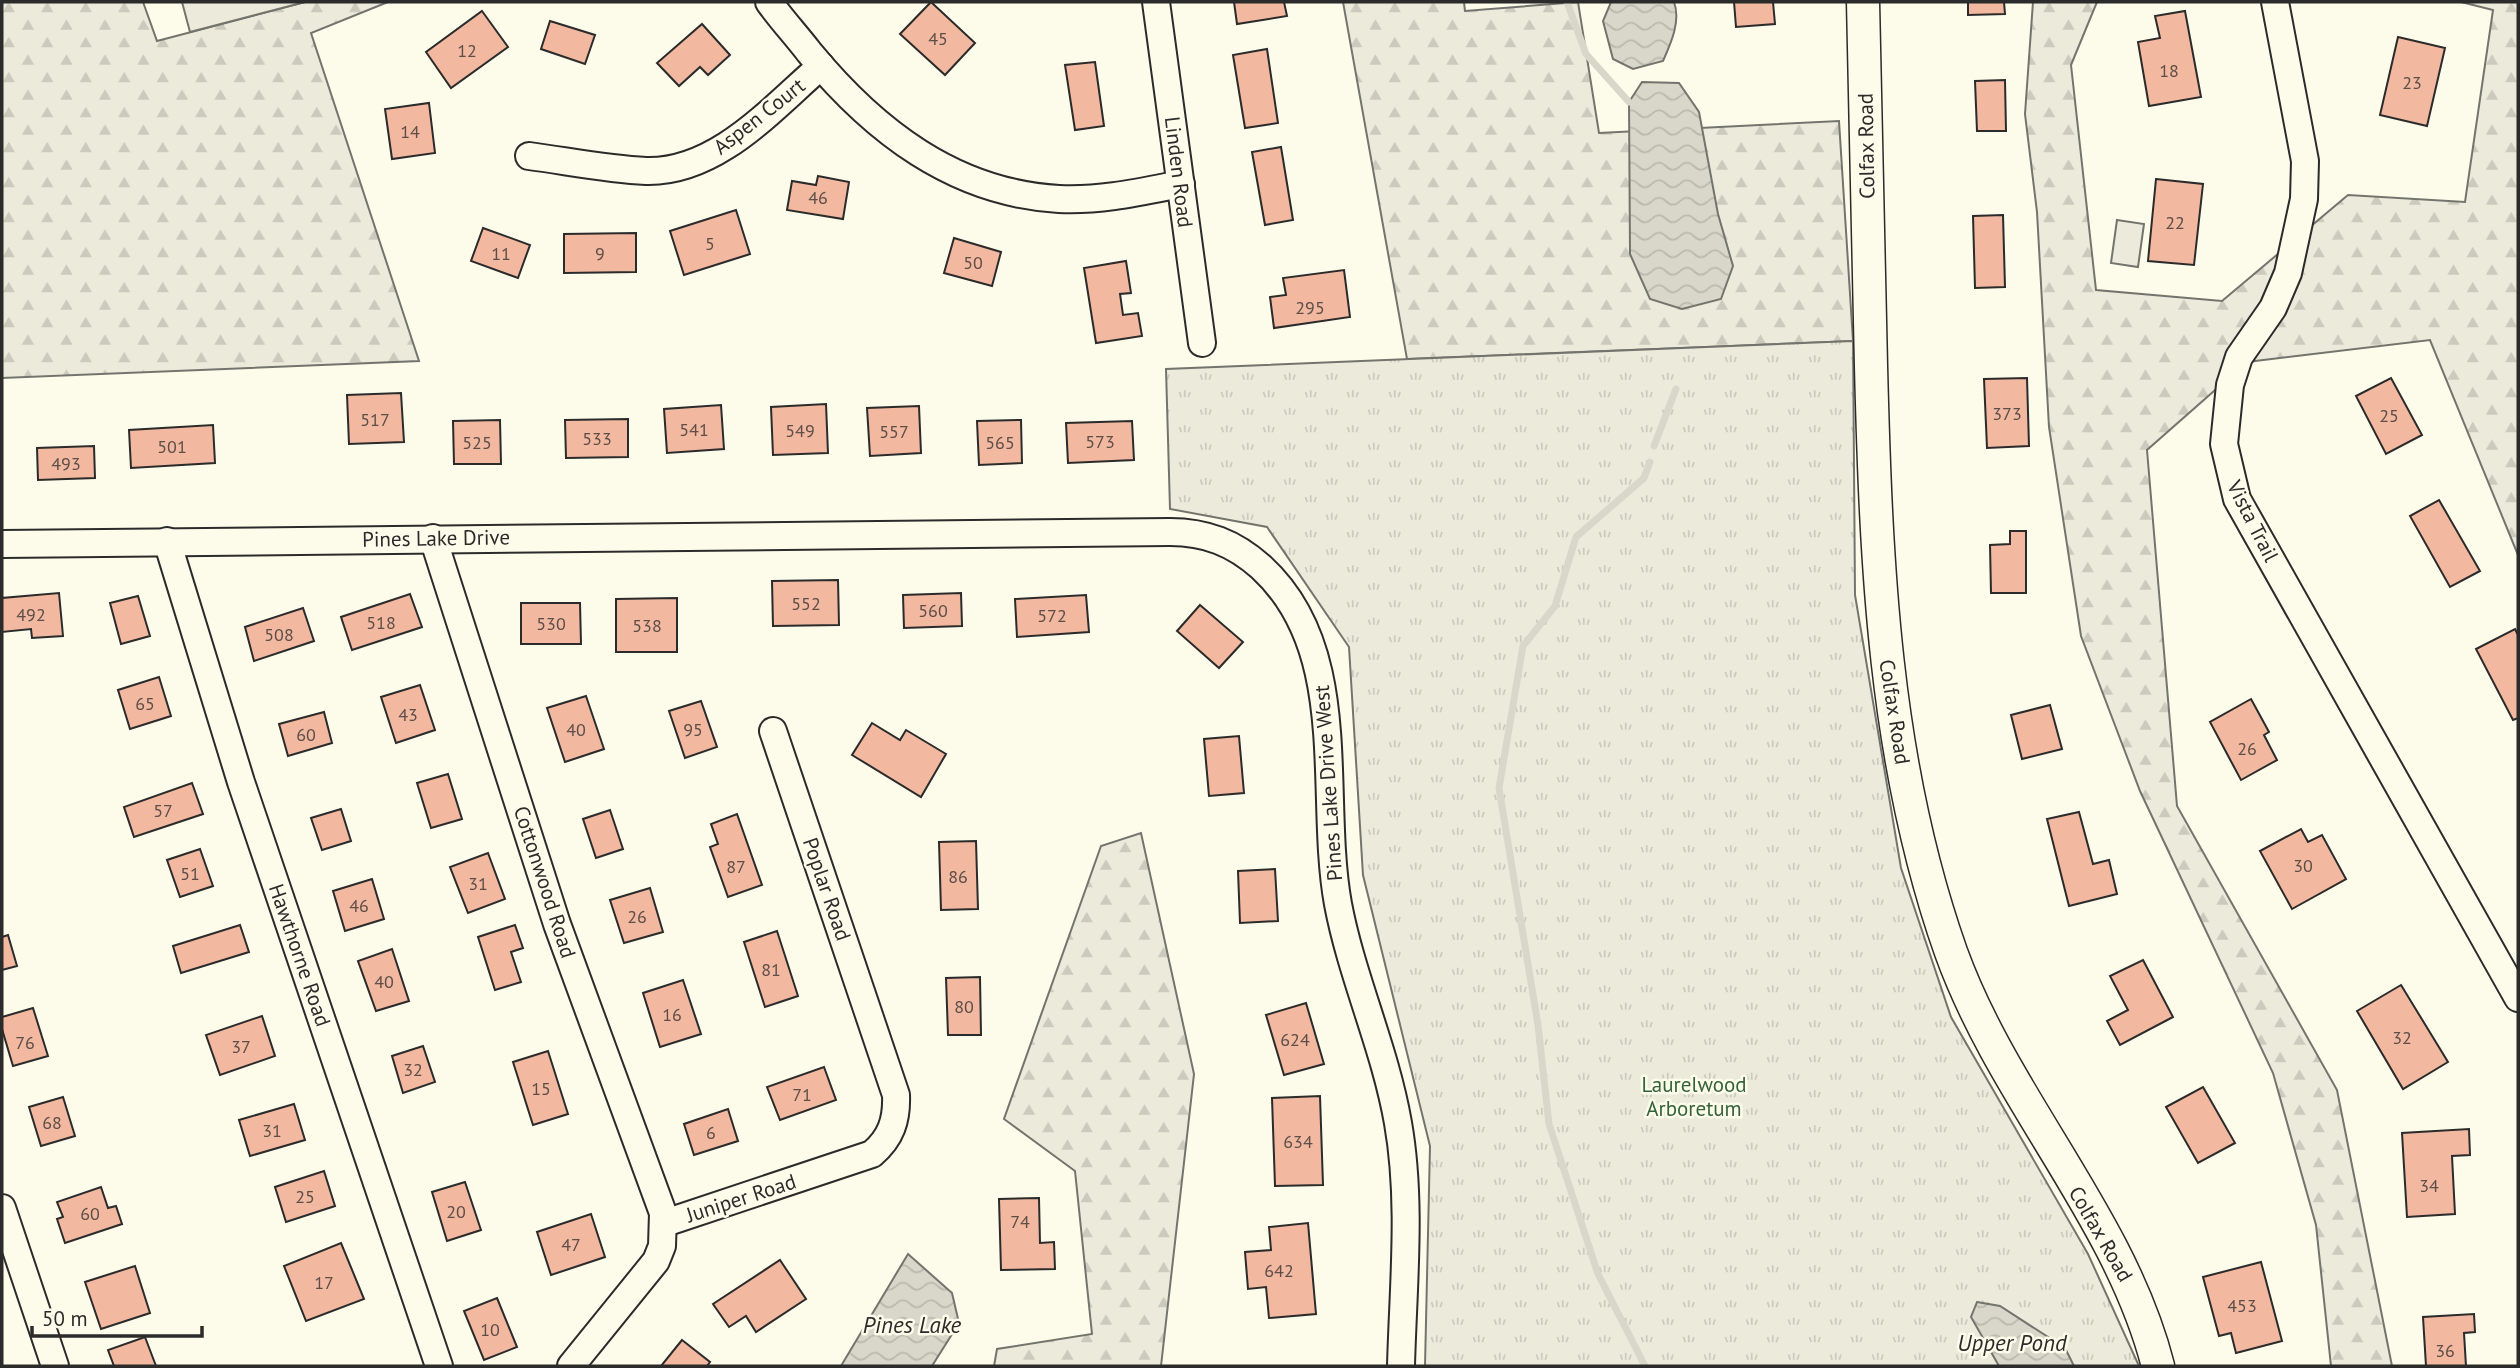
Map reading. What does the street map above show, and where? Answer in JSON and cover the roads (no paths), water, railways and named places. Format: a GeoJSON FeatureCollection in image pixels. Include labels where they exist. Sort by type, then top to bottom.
{"type":"FeatureCollection","features":[{"type":"Feature","properties":{"kind":"main road","name":"Colfax Road"},"geometry":{"type":"LineString","coordinates":[[1863,2],[1875,537],[1892,707],[1911,808],[1933,894],[1974,1008],[2000,1060],[2114,1251],[2134,1294],[2158,1366]]}},
{"type":"Feature","properties":{"kind":"street"},"geometry":{"type":"LineString","coordinates":[[769,2],[840,89],[878,125],[913,151],[951,173],[990,188],[1018,194],[1072,198],[1109,198],[1181,184]]}},
{"type":"Feature","properties":{"kind":"street","name":"Linden Road"},"geometry":{"type":"LineString","coordinates":[[1156,2],[1202,343]]}},
{"type":"Feature","properties":{"kind":"street","name":"Vista Trail"},"geometry":{"type":"LineString","coordinates":[[2275,2],[2305,161],[2304,199],[2288,273],[2273,308],[2239,357],[2230,385],[2224,425],[2228,473],[2237,499],[2518,998]]}},
{"type":"Feature","properties":{"kind":"street","name":"Aspen Court"},"geometry":{"type":"LineString","coordinates":[[529,156],[648,171],[677,167],[705,158],[733,142],[821,66]]}},
{"type":"Feature","properties":{"kind":"street","name":"Pines Lake Drive West"},"geometry":{"type":"LineString","coordinates":[[870,534],[1197,532],[1224,542],[1250,557],[1272,577],[1292,603],[1311,645],[1324,703],[1331,853],[1339,908],[1398,1123],[1403,1180],[1401,1366]]}},
{"type":"Feature","properties":{"kind":"street","name":"Pines Lake Drive"},"geometry":{"type":"LineString","coordinates":[[2,544],[870,534]]}},
{"type":"Feature","properties":{"kind":"street","name":"Cottonwood Road"},"geometry":{"type":"LineString","coordinates":[[433,538],[557,924],[664,1223]]}},
{"type":"Feature","properties":{"kind":"street","name":"Hawthorne Road"},"geometry":{"type":"LineString","coordinates":[[167,541],[241,782],[439,1366]]}},
{"type":"Feature","properties":{"kind":"street","name":"Poplar Road"},"geometry":{"type":"LineString","coordinates":[[773,731],[880,1048]]}},
{"type":"Feature","properties":{"kind":"street","name":"Juniper Road"},"geometry":{"type":"LineString","coordinates":[[571,1366],[656,1261],[662,1246],[664,1223],[872,1154],[884,1144],[897,1113],[896,1095],[880,1048]]}},
{"type":"Feature","properties":{"kind":"street"},"geometry":{"type":"LineString","coordinates":[[2,1208],[55,1366]]}},
{"type":"Feature","properties":{"kind":"water"},"geometry":{"type":"Polygon","coordinates":[[[1611,2],[1674,2],[1676,24],[1663,61],[1633,69],[1613,59],[1603,21],[1611,2]]]}},
{"type":"Feature","properties":{"kind":"water"},"geometry":{"type":"Polygon","coordinates":[[[1642,82],[1679,83],[1699,112],[1718,214],[1733,266],[1721,299],[1682,309],[1650,299],[1630,254],[1629,102],[1642,82]]]}},
{"type":"Feature","properties":{"kind":"water","name":"Pines Lake"},"geometry":{"type":"Polygon","coordinates":[[[908,1254],[952,1293],[959,1323],[932,1366],[841,1366],[908,1254]]]}},
{"type":"Feature","properties":{"kind":"water","name":"Upper Pond"},"geometry":{"type":"Polygon","coordinates":[[[1977,1302],[2000,1306],[2065,1348],[2074,1366],[1999,1366],[1971,1317],[1977,1302]]]}},
{"type":"Feature","properties":{"kind":"waterway"},"geometry":{"type":"LineString","coordinates":[[1567,2],[1586,54],[1629,102]]}},
{"type":"Feature","properties":{"kind":"waterway"},"geometry":{"type":"LineString","coordinates":[[1654,446],[1676,389]]}},
{"type":"Feature","properties":{"kind":"waterway"},"geometry":{"type":"LineString","coordinates":[[1645,1366],[1598,1274],[1549,1124],[1538,1025],[1499,788],[1523,646],[1555,606],[1576,537],[1644,478],[1650,462]]}},
{"type":"Feature","properties":{"kind":"park label","name":"Laurelwood Arboretum"},"geometry":{"type":"Point","coordinates":[1694,1096]}}]}
